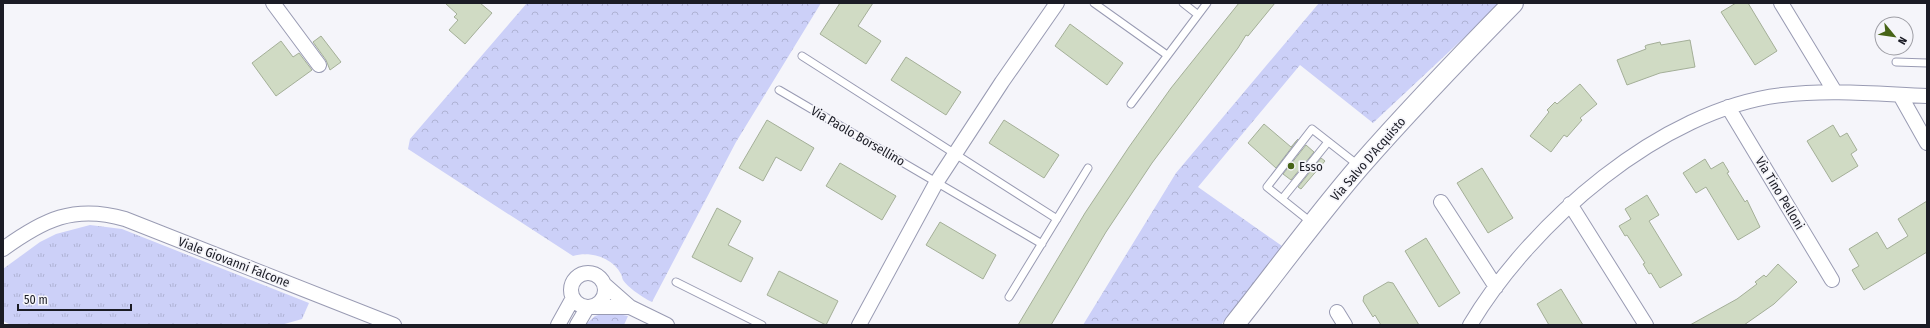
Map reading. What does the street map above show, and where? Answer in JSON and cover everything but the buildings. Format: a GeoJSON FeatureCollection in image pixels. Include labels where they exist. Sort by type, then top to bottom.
{"type":"FeatureCollection","features":[{"type":"Feature","properties":{"kind":"street"},"geometry":{"type":"LineString","coordinates":[[273,3],[319,65]]}},
{"type":"Feature","properties":{"kind":"street"},"geometry":{"type":"LineString","coordinates":[[859,325],[936,183],[954,154],[1057,3]]}},
{"type":"Feature","properties":{"kind":"street","name":"Via Salvo D'Acquisto"},"geometry":{"type":"LineString","coordinates":[[1234,325],[1313,224],[1360,167],[1447,70],[1513,3]]}},
{"type":"Feature","properties":{"kind":"street"},"geometry":{"type":"LineString","coordinates":[[1780,3],[1835,92]]}},
{"type":"Feature","properties":{"kind":"street"},"geometry":{"type":"LineString","coordinates":[[1474,323],[1496,287],[1570,204],[1645,146],[1684,124],[1728,107],[1781,95],[1835,92],[1927,96]]}},
{"type":"Feature","properties":{"kind":"street"},"geometry":{"type":"LineString","coordinates":[[1900,95],[1927,142]]}},
{"type":"Feature","properties":{"kind":"street","name":"Via Tino Pelloni"},"geometry":{"type":"LineString","coordinates":[[1728,107],[1832,280]]}},
{"type":"Feature","properties":{"kind":"street"},"geometry":{"type":"LineString","coordinates":[[1441,202],[1496,287]]}},
{"type":"Feature","properties":{"kind":"street"},"geometry":{"type":"LineString","coordinates":[[1570,204],[1646,325]]}},
{"type":"Feature","properties":{"kind":"street","name":"Viale Giovanni Falcone"},"geometry":{"type":"LineString","coordinates":[[3,250],[30,230],[50,221],[70,215],[95,213],[109,214],[394,325]]}},
{"type":"Feature","properties":{"kind":"street"},"geometry":{"type":"LineString","coordinates":[[630,307],[580,306],[573,298],[570,289],[572,282],[583,273],[591,272],[596,274],[605,285],[630,307],[667,325]]}},
{"type":"Feature","properties":{"kind":"street"},"geometry":{"type":"LineString","coordinates":[[577,325],[590,307],[604,298],[605,285]]}},
{"type":"Feature","properties":{"kind":"street"},"geometry":{"type":"LineString","coordinates":[[558,325],[573,298]]}},
{"type":"Feature","properties":{"kind":"street"},"geometry":{"type":"LineString","coordinates":[[1337,312],[1345,325]]}},
{"type":"Feature","properties":{"kind":"lane"},"geometry":{"type":"LineString","coordinates":[[1094,3],[1167,55]]}},
{"type":"Feature","properties":{"kind":"lane"},"geometry":{"type":"LineString","coordinates":[[1183,3],[1197,14]]}},
{"type":"Feature","properties":{"kind":"lane"},"geometry":{"type":"LineString","coordinates":[[1131,104],[1197,14],[1207,3]]}},
{"type":"Feature","properties":{"kind":"lane"},"geometry":{"type":"LineString","coordinates":[[802,56],[1057,219]]}},
{"type":"Feature","properties":{"kind":"lane"},"geometry":{"type":"LineString","coordinates":[[1896,62],[1927,63]]}},
{"type":"Feature","properties":{"kind":"lane","name":"Via Paolo Borsellino"},"geometry":{"type":"LineString","coordinates":[[779,90],[1042,244]]}},
{"type":"Feature","properties":{"kind":"lane"},"geometry":{"type":"LineString","coordinates":[[1313,224],[1267,187],[1312,129],[1360,167]]}},
{"type":"Feature","properties":{"kind":"lane"},"geometry":{"type":"LineString","coordinates":[[1282,199],[1328,142]]}},
{"type":"Feature","properties":{"kind":"lane"},"geometry":{"type":"LineString","coordinates":[[1009,297],[1088,168]]}},
{"type":"Feature","properties":{"kind":"lane"},"geometry":{"type":"LineString","coordinates":[[676,282],[762,325]]}},
{"type":"Feature","properties":{"kind":"green space"},"geometry":{"type":"Polygon","coordinates":[[[527,3],[821,3],[736,142],[652,302],[628,286],[617,268],[612,263],[593,255],[586,254],[573,256],[408,149],[410,139],[527,3]]]}},
{"type":"Feature","properties":{"kind":"green space"},"geometry":{"type":"Polygon","coordinates":[[[1319,3],[1501,3],[1373,123],[1300,65],[1198,187],[1282,246],[1221,325],[1083,325],[1176,173],[1319,3]]]}},
{"type":"Feature","properties":{"kind":"green space"},"geometry":{"type":"Polygon","coordinates":[[[90,225],[122,229],[309,303],[302,319],[281,325],[11,325],[3,321],[3,269],[40,242],[56,234],[90,225]]]}},
{"type":"Feature","properties":{"kind":"green space"},"geometry":{"type":"Polygon","coordinates":[[[608,312],[628,316],[624,325],[585,325],[595,316],[608,312]]]}},
{"type":"Feature","properties":{"kind":"place","name":"Esso"},"geometry":{"type":"Point","coordinates":[1291,166]}}]}
